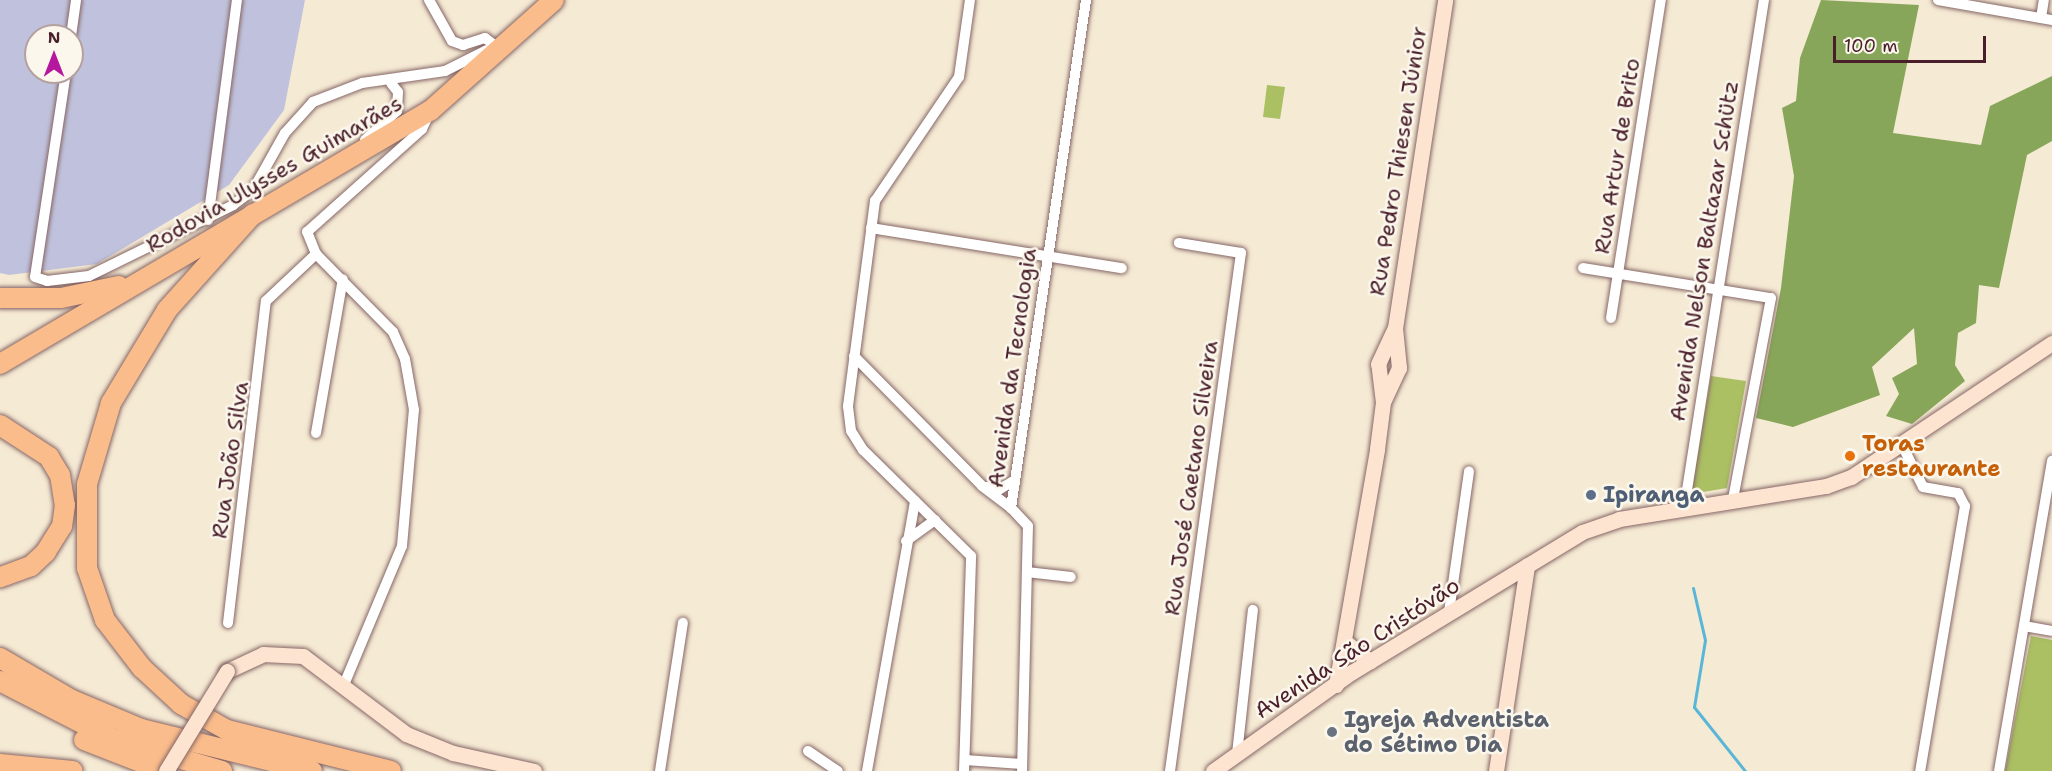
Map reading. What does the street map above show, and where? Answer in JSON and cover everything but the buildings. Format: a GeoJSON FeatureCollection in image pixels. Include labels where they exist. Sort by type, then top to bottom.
{"type":"FeatureCollection","features":[{"type":"Feature","properties":{"kind":"highway","name":"Rodovia Ulysses Guimarães"},"geometry":{"type":"LineString","coordinates":[[0,364],[133,283],[355,157],[430,111],[501,50],[554,0]]}},
{"type":"Feature","properties":{"kind":"highway"},"geometry":{"type":"LineString","coordinates":[[252,214],[167,310],[111,403],[87,484],[87,568],[105,620],[142,668],[181,704],[227,730],[391,771]]}},
{"type":"Feature","properties":{"kind":"highway"},"geometry":{"type":"LineString","coordinates":[[0,298],[62,298],[133,283]]}},
{"type":"Feature","properties":{"kind":"highway"},"geometry":{"type":"LineString","coordinates":[[0,425],[49,457],[63,485],[65,506],[62,526],[46,552],[31,566],[0,576]]}},
{"type":"Feature","properties":{"kind":"highway"},"geometry":{"type":"LineString","coordinates":[[0,658],[72,700],[141,729],[312,771]]}},
{"type":"Feature","properties":{"kind":"highway"},"geometry":{"type":"LineString","coordinates":[[0,681],[111,738],[222,771]]}},
{"type":"Feature","properties":{"kind":"highway"},"geometry":{"type":"LineString","coordinates":[[0,694],[120,757],[165,771]]}},
{"type":"Feature","properties":{"kind":"highway"},"geometry":{"type":"LineString","coordinates":[[0,764],[73,771]]}},
{"type":"Feature","properties":{"kind":"main road","name":"Rua Pedro Thiesen Júnior"},"geometry":{"type":"LineString","coordinates":[[1383,402],[1394,384],[1400,357],[1395,328],[1445,0]]}},
{"type":"Feature","properties":{"kind":"main road","name":"Rua Pedro Thiesen Júnior"},"geometry":{"type":"LineString","coordinates":[[1336,684],[1383,402],[1379,383],[1382,352],[1395,328]]}},
{"type":"Feature","properties":{"kind":"main road","name":"Avenida São Cristóvão"},"geometry":{"type":"LineString","coordinates":[[1213,771],[1370,661],[1582,532],[1619,519],[1826,486],[1865,470],[2052,343]]}},
{"type":"Feature","properties":{"kind":"main road"},"geometry":{"type":"LineString","coordinates":[[1382,352],[1400,357]]}},
{"type":"Feature","properties":{"kind":"main road"},"geometry":{"type":"LineString","coordinates":[[1379,383],[1394,384]]}},
{"type":"Feature","properties":{"kind":"main road"},"geometry":{"type":"LineString","coordinates":[[1496,771],[1527,565]]}},
{"type":"Feature","properties":{"kind":"main road"},"geometry":{"type":"LineString","coordinates":[[1344,641],[1370,661]]}},
{"type":"Feature","properties":{"kind":"main road"},"geometry":{"type":"LineString","coordinates":[[165,771],[227,671],[263,654],[293,654],[322,665],[343,687],[389,724],[424,742],[534,771]]}},
{"type":"Feature","properties":{"kind":"street"},"geometry":{"type":"LineString","coordinates":[[73,24],[76,0]]}},
{"type":"Feature","properties":{"kind":"street"},"geometry":{"type":"LineString","coordinates":[[208,220],[237,0]]}},
{"type":"Feature","properties":{"kind":"street"},"geometry":{"type":"LineString","coordinates":[[429,0],[452,41],[463,45],[485,38],[501,50]]}},
{"type":"Feature","properties":{"kind":"street"},"geometry":{"type":"LineString","coordinates":[[970,0],[959,76],[875,201],[854,356],[851,431],[863,450],[972,559],[965,765],[1022,767]]}},
{"type":"Feature","properties":{"kind":"street","name":"Avenida da Tecnologia"},"geometry":{"type":"LineString","coordinates":[[1022,767],[1028,521],[1012,503],[1086,0]]}},
{"type":"Feature","properties":{"kind":"street","name":"Rua Artur de Brito"},"geometry":{"type":"LineString","coordinates":[[1611,318],[1661,0]]}},
{"type":"Feature","properties":{"kind":"street","name":"Avenida Nelson Baltazar Schütz"},"geometry":{"type":"LineString","coordinates":[[1684,509],[1764,0]]}},
{"type":"Feature","properties":{"kind":"street"},"geometry":{"type":"LineString","coordinates":[[1946,1],[2047,19],[2044,0]]}},
{"type":"Feature","properties":{"kind":"street"},"geometry":{"type":"LineString","coordinates":[[64,84],[35,277],[89,276],[208,220],[253,190],[285,133],[313,102],[362,83],[391,83],[501,50]]}},
{"type":"Feature","properties":{"kind":"street"},"geometry":{"type":"LineString","coordinates":[[355,157],[359,145],[397,111],[399,95],[391,83]]}},
{"type":"Feature","properties":{"kind":"street"},"geometry":{"type":"LineString","coordinates":[[343,687],[402,546],[414,410],[405,359],[393,332],[343,279],[315,254],[308,237],[311,227],[422,129],[430,111]]}},
{"type":"Feature","properties":{"kind":"street"},"geometry":{"type":"LineString","coordinates":[[871,228],[1122,268]]}},
{"type":"Feature","properties":{"kind":"street","name":"Rua José Caetano Silveira"},"geometry":{"type":"LineString","coordinates":[[1170,771],[1241,253],[1179,243]]}},
{"type":"Feature","properties":{"kind":"street","name":"Rua João Silva"},"geometry":{"type":"LineString","coordinates":[[228,623],[266,301],[315,254]]}},
{"type":"Feature","properties":{"kind":"street"},"geometry":{"type":"LineString","coordinates":[[1583,268],[1771,298],[1733,500]]}},
{"type":"Feature","properties":{"kind":"street"},"geometry":{"type":"LineString","coordinates":[[316,433],[343,279]]}},
{"type":"Feature","properties":{"kind":"street"},"geometry":{"type":"LineString","coordinates":[[854,356],[987,488],[1012,503]]}},
{"type":"Feature","properties":{"kind":"street"},"geometry":{"type":"LineString","coordinates":[[1902,445],[1923,487],[1958,493],[1965,506],[1920,771]]}},
{"type":"Feature","properties":{"kind":"street"},"geometry":{"type":"LineString","coordinates":[[1999,771],[2052,460]]}},
{"type":"Feature","properties":{"kind":"street"},"geometry":{"type":"LineString","coordinates":[[1449,612],[1469,471]]}},
{"type":"Feature","properties":{"kind":"street"},"geometry":{"type":"LineString","coordinates":[[987,488],[1016,480]]}},
{"type":"Feature","properties":{"kind":"street"},"geometry":{"type":"LineString","coordinates":[[867,771],[905,541],[915,501]]}},
{"type":"Feature","properties":{"kind":"street"},"geometry":{"type":"LineString","coordinates":[[905,541],[935,520]]}},
{"type":"Feature","properties":{"kind":"street"},"geometry":{"type":"LineString","coordinates":[[1027,572],[1071,577]]}},
{"type":"Feature","properties":{"kind":"street"},"geometry":{"type":"LineString","coordinates":[[1237,754],[1254,610]]}},
{"type":"Feature","properties":{"kind":"street"},"geometry":{"type":"LineString","coordinates":[[660,771],[683,623]]}},
{"type":"Feature","properties":{"kind":"street"},"geometry":{"type":"LineString","coordinates":[[2024,626],[2052,631]]}},
{"type":"Feature","properties":{"kind":"street"},"geometry":{"type":"LineString","coordinates":[[808,751],[838,771]]}},
{"type":"Feature","properties":{"kind":"shaded area"},"geometry":{"type":"Polygon","coordinates":[[[0,0],[305,0],[284,110],[229,185],[97,264],[9,275],[0,273],[0,0]]]}},
{"type":"Feature","properties":{"kind":"green space"},"geometry":{"type":"Polygon","coordinates":[[[1821,0],[1919,5],[1893,133],[1981,145],[1990,106],[2052,76],[2052,141],[2027,155],[1999,288],[1979,285],[1976,323],[1958,333],[1955,365],[1965,381],[1912,424],[1886,416],[1899,394],[1892,378],[1917,364],[1914,328],[1872,367],[1880,395],[1793,427],[1756,418],[1781,288],[1794,176],[1782,108],[1796,101],[1800,58],[1821,0]]]}},
{"type":"Feature","properties":{"kind":"green space"},"geometry":{"type":"Polygon","coordinates":[[[1267,85],[1285,87],[1280,119],[1263,117],[1267,85]]]}},
{"type":"Feature","properties":{"kind":"green space"},"geometry":{"type":"Polygon","coordinates":[[[1711,376],[1746,381],[1727,488],[1691,494],[1711,376]]]}},
{"type":"Feature","properties":{"kind":"green space"},"geometry":{"type":"Polygon","coordinates":[[[2031,636],[2052,640],[2052,771],[2005,771],[2031,636]]]}},
{"type":"Feature","properties":{"kind":"waterway"},"geometry":{"type":"LineString","coordinates":[[1693,588],[1705,640],[1694,707],[1745,771]]}},
{"type":"Feature","properties":{"kind":"place","name":"Toras restaurante"},"geometry":{"type":"Point","coordinates":[1850,456]}},
{"type":"Feature","properties":{"kind":"place","name":"Ipiranga"},"geometry":{"type":"Point","coordinates":[1591,495]}},
{"type":"Feature","properties":{"kind":"place","name":"Igreja Adventista do Sétimo Dia"},"geometry":{"type":"Point","coordinates":[1332,732]}}]}
